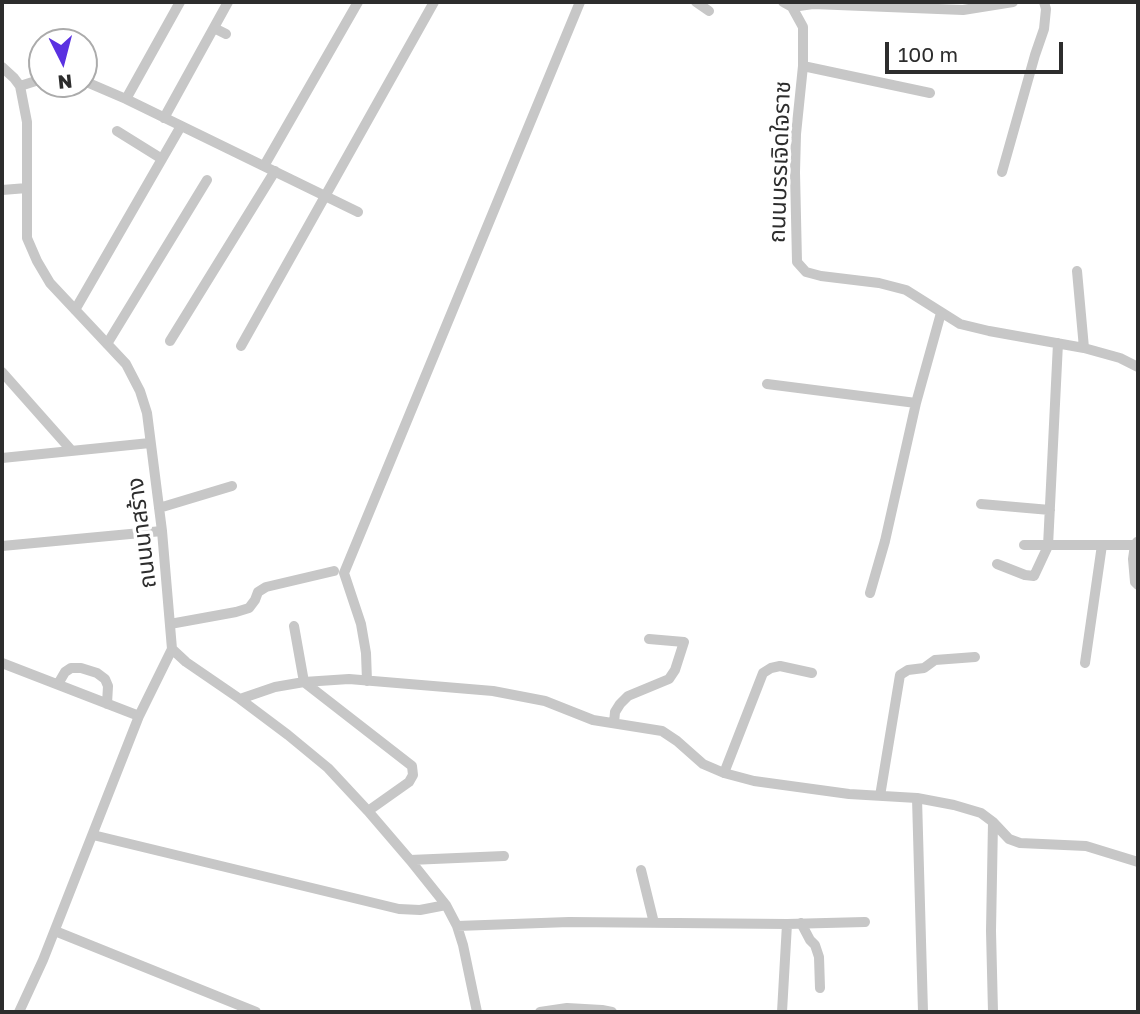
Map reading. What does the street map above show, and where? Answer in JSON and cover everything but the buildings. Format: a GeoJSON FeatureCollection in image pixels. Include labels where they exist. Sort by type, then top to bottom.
{"type":"FeatureCollection","features":[{"type":"Feature","properties":{"kind":"street"},"geometry":{"type":"LineString","coordinates":[[126,99],[180,2]]}},
{"type":"Feature","properties":{"kind":"street"},"geometry":{"type":"LineString","coordinates":[[164,118],[228,2]]}},
{"type":"Feature","properties":{"kind":"street"},"geometry":{"type":"LineString","coordinates":[[264,166],[358,2]]}},
{"type":"Feature","properties":{"kind":"street"},"geometry":{"type":"LineString","coordinates":[[241,346],[434,2]]}},
{"type":"Feature","properties":{"kind":"street"},"geometry":{"type":"LineString","coordinates":[[368,681],[360,624],[344,573],[580,2]]}},
{"type":"Feature","properties":{"kind":"street"},"geometry":{"type":"LineString","coordinates":[[696,2],[709,11]]}},
{"type":"Feature","properties":{"kind":"street"},"geometry":{"type":"LineString","coordinates":[[787,4],[863,4],[963,10],[1013,2]]}},
{"type":"Feature","properties":{"kind":"street"},"geometry":{"type":"LineString","coordinates":[[1002,172],[1044,29],[1044,2]]}},
{"type":"Feature","properties":{"kind":"street","name":"ถนนบรรเจิดใจราช"},"geometry":{"type":"LineString","coordinates":[[787,4],[803,27],[803,66],[796,134],[797,262],[806,272],[879,283],[906,290],[960,324],[1084,348],[1120,358],[1138,367]]}},
{"type":"Feature","properties":{"kind":"street"},"geometry":{"type":"LineString","coordinates":[[214,28],[226,34]]}},
{"type":"Feature","properties":{"kind":"street"},"geometry":{"type":"LineString","coordinates":[[803,66],[930,93]]}},
{"type":"Feature","properties":{"kind":"street"},"geometry":{"type":"LineString","coordinates":[[2,67],[20,86],[28,83]]}},
{"type":"Feature","properties":{"kind":"street","name":"ถนนนาสร้าง"},"geometry":{"type":"LineString","coordinates":[[20,86],[27,122],[27,238],[50,284],[125,364],[140,391],[146,413],[162,531],[172,649]]}},
{"type":"Feature","properties":{"kind":"street"},"geometry":{"type":"LineString","coordinates":[[98,87],[358,212]]}},
{"type":"Feature","properties":{"kind":"street"},"geometry":{"type":"LineString","coordinates":[[75,310],[181,126]]}},
{"type":"Feature","properties":{"kind":"street"},"geometry":{"type":"LineString","coordinates":[[117,131],[162,159]]}},
{"type":"Feature","properties":{"kind":"street"},"geometry":{"type":"LineString","coordinates":[[170,341],[275,171]]}},
{"type":"Feature","properties":{"kind":"street"},"geometry":{"type":"LineString","coordinates":[[107,344],[206,180]]}},
{"type":"Feature","properties":{"kind":"street"},"geometry":{"type":"LineString","coordinates":[[2,190],[27,188]]}},
{"type":"Feature","properties":{"kind":"street"},"geometry":{"type":"LineString","coordinates":[[1077,271],[1084,348]]}},
{"type":"Feature","properties":{"kind":"street"},"geometry":{"type":"LineString","coordinates":[[870,593],[885,541],[916,403],[941,313]]}},
{"type":"Feature","properties":{"kind":"street"},"geometry":{"type":"LineString","coordinates":[[997,564],[1034,576],[1048,546],[1058,343]]}},
{"type":"Feature","properties":{"kind":"street"},"geometry":{"type":"LineString","coordinates":[[2,372],[72,451]]}},
{"type":"Feature","properties":{"kind":"street"},"geometry":{"type":"LineString","coordinates":[[767,384],[916,403]]}},
{"type":"Feature","properties":{"kind":"street"},"geometry":{"type":"LineString","coordinates":[[2,458],[150,443]]}},
{"type":"Feature","properties":{"kind":"street"},"geometry":{"type":"LineString","coordinates":[[159,508],[232,486]]}},
{"type":"Feature","properties":{"kind":"street"},"geometry":{"type":"LineString","coordinates":[[981,504],[1050,510]]}},
{"type":"Feature","properties":{"kind":"street"},"geometry":{"type":"LineString","coordinates":[[2,546],[162,531]]}},
{"type":"Feature","properties":{"kind":"street"},"geometry":{"type":"LineString","coordinates":[[1024,545],[1136,542],[1134,577],[1138,585]]}},
{"type":"Feature","properties":{"kind":"street"},"geometry":{"type":"LineString","coordinates":[[1085,663],[1102,545]]}},
{"type":"Feature","properties":{"kind":"street"},"geometry":{"type":"LineString","coordinates":[[170,624],[249,608],[258,592],[266,587],[334,571]]}},
{"type":"Feature","properties":{"kind":"street"},"geometry":{"type":"LineString","coordinates":[[294,626],[304,682],[412,766],[413,775],[408,782],[368,811]]}},
{"type":"Feature","properties":{"kind":"street"},"geometry":{"type":"LineString","coordinates":[[614,723],[615,712],[628,696],[669,679],[675,670],[684,642],[649,639]]}},
{"type":"Feature","properties":{"kind":"street"},"geometry":{"type":"LineString","coordinates":[[19,1012],[55,931],[139,716],[172,649],[328,768],[410,860],[446,905],[457,926],[477,1012]]}},
{"type":"Feature","properties":{"kind":"street"},"geometry":{"type":"LineString","coordinates":[[880,796],[900,675],[908,670],[924,668],[935,660],[975,657]]}},
{"type":"Feature","properties":{"kind":"street"},"geometry":{"type":"LineString","coordinates":[[2,663],[139,716]]}},
{"type":"Feature","properties":{"kind":"street"},"geometry":{"type":"LineString","coordinates":[[723,774],[763,673],[779,666],[812,673]]}},
{"type":"Feature","properties":{"kind":"street"},"geometry":{"type":"LineString","coordinates":[[58,684],[65,672],[71,668],[97,673],[105,679],[108,686],[107,704]]}},
{"type":"Feature","properties":{"kind":"street"},"geometry":{"type":"LineString","coordinates":[[240,699],[275,687],[349,679],[493,691],[545,701],[593,720],[662,731],[703,764],[723,774],[754,781],[849,793],[918,798],[954,805],[981,813],[1009,839],[1020,843],[1086,846],[1138,862]]}},
{"type":"Feature","properties":{"kind":"street"},"geometry":{"type":"LineString","coordinates":[[918,798],[923,1012]]}},
{"type":"Feature","properties":{"kind":"street"},"geometry":{"type":"LineString","coordinates":[[993,822],[993,1012]]}},
{"type":"Feature","properties":{"kind":"street"},"geometry":{"type":"LineString","coordinates":[[93,835],[399,909],[420,910],[446,905]]}},
{"type":"Feature","properties":{"kind":"street"},"geometry":{"type":"LineString","coordinates":[[410,860],[504,856]]}},
{"type":"Feature","properties":{"kind":"street"},"geometry":{"type":"LineString","coordinates":[[641,870],[654,923]]}},
{"type":"Feature","properties":{"kind":"street"},"geometry":{"type":"LineString","coordinates":[[457,926],[569,922],[865,922]]}},
{"type":"Feature","properties":{"kind":"street"},"geometry":{"type":"LineString","coordinates":[[801,923],[819,957],[820,988]]}},
{"type":"Feature","properties":{"kind":"street"},"geometry":{"type":"LineString","coordinates":[[782,1012],[787,924]]}},
{"type":"Feature","properties":{"kind":"street"},"geometry":{"type":"LineString","coordinates":[[55,931],[256,1012]]}},
{"type":"Feature","properties":{"kind":"street"},"geometry":{"type":"LineString","coordinates":[[540,1012],[567,1008],[612,1012]]}}]}
